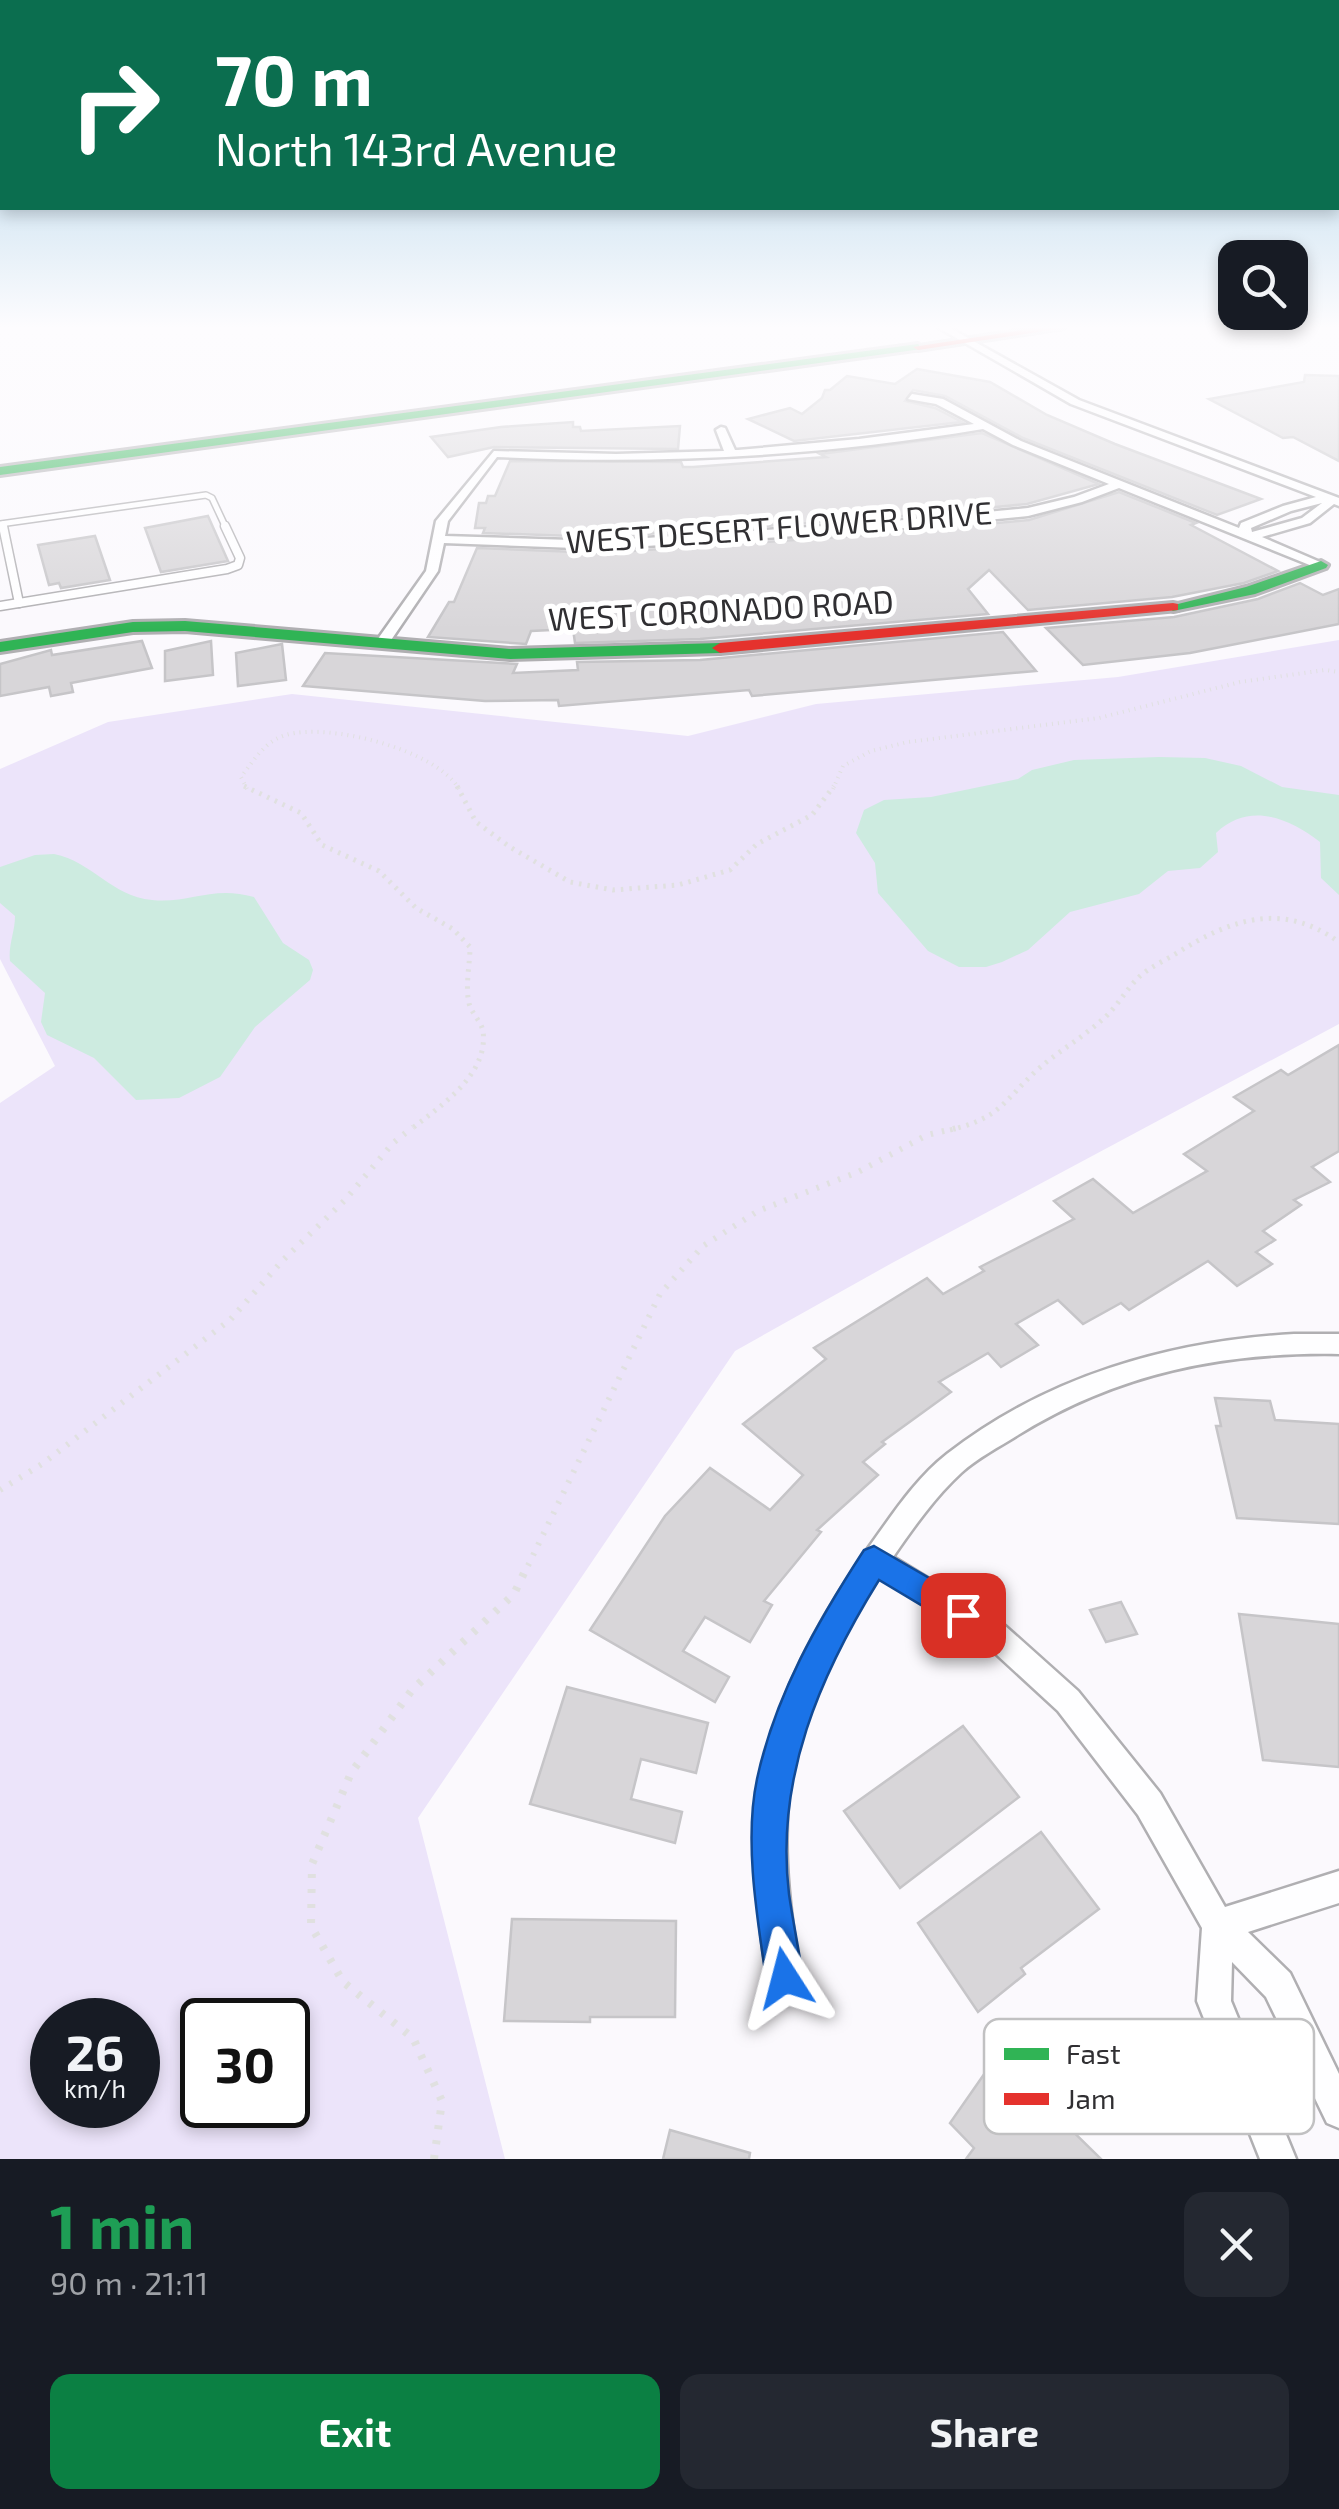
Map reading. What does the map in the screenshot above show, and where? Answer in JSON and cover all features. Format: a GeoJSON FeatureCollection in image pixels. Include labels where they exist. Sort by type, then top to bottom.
{"type":"FeatureCollection","features":[{"type":"Feature","properties":{"kind":"main road"},"geometry":{"type":"LineString","coordinates":[[0,471],[121,448],[261,429]]}},
{"type":"Feature","properties":{"kind":"main road"},"geometry":{"type":"LineString","coordinates":[[0,458],[121,448]]}},
{"type":"Feature","properties":{"kind":"main road","name":"WEST CORONADO ROAD"},"geometry":{"type":"LineString","coordinates":[[0,647],[133,627],[185,626],[505,654],[638,655],[1032,621],[1195,602],[1288,582],[1321,565]]}},
{"type":"Feature","properties":{"kind":"street"},"geometry":{"type":"LineString","coordinates":[[382,643],[432,572],[442,521],[494,454],[624,459],[731,454],[856,446],[963,429]]}},
{"type":"Feature","properties":{"kind":"street"},"geometry":{"type":"LineString","coordinates":[[987,429],[1321,565]]}},
{"type":"Feature","properties":{"kind":"street"},"geometry":{"type":"LineString","coordinates":[[1149,429],[1335,501]]}},
{"type":"Feature","properties":{"kind":"street"},"geometry":{"type":"LineString","coordinates":[[721,430],[731,454]]}},
{"type":"Feature","properties":{"kind":"street","name":"WEST DESERT FLOWER DRIVE"},"geometry":{"type":"LineString","coordinates":[[436,539],[602,545],[883,526],[1028,512],[1078,500],[1117,484]]}},
{"type":"Feature","properties":{"kind":"street"},"geometry":{"type":"LineString","coordinates":[[1246,536],[1245,526],[1304,501],[1335,501]]}},
{"type":"Feature","properties":{"kind":"street"},"geometry":{"type":"LineString","coordinates":[[1246,536],[1292,524],[1327,509],[1335,501]]}},
{"type":"Feature","properties":{"kind":"street"},"geometry":{"type":"LineString","coordinates":[[785,1978],[770,1890],[774,1782],[795,1706],[834,1623],[890,1535],[952,1465],[1034,1410],[1118,1374],[1192,1351],[1280,1341],[1339,1344]]}},
{"type":"Feature","properties":{"kind":"street"},"geometry":{"type":"LineString","coordinates":[[874,1560],[993,1634],[1068,1701],[1148,1804],[1218,1925],[1278,1985],[1294,2019]]}},
{"type":"Feature","properties":{"kind":"street"},"geometry":{"type":"LineString","coordinates":[[1218,1925],[1339,1888]]}},
{"type":"Feature","properties":{"kind":"street"},"geometry":{"type":"LineString","coordinates":[[1218,1925],[1214,2001],[1221,2019]]}},
{"type":"Feature","properties":{"kind":"street"},"geometry":{"type":"LineString","coordinates":[[1314,2060],[1339,2112]]}},
{"type":"Feature","properties":{"kind":"street"},"geometry":{"type":"LineString","coordinates":[[1268,2134],[1278,2159]]}},
{"type":"Feature","properties":{"kind":"lane"},"geometry":{"type":"LineString","coordinates":[[0,606],[19,603],[227,570],[238,565],[240,558],[212,498],[206,495],[1,524],[19,603]]}},
{"type":"Feature","properties":{"kind":"lane"},"geometry":{"type":"LineString","coordinates":[[1269,516],[1292,524]]}},
{"type":"Feature","properties":{"kind":"path"},"geometry":{"type":"LineString","coordinates":[[0,1490],[42,1464],[230,1320],[283,1260],[345,1200],[393,1143],[452,1097],[471,1074],[482,1049],[482,1029],[469,1004],[470,947],[453,929],[416,908],[379,871],[322,844],[302,813],[246,788],[241,777],[272,740],[290,733],[317,732],[395,746],[446,772],[460,788],[472,819],[488,833],[578,886],[612,890],[699,881],[732,870],[754,846],[818,814],[832,796],[843,766],[872,751],[908,742],[1099,718],[1240,682],[1324,670],[1339,672]]}},
{"type":"Feature","properties":{"kind":"path"},"geometry":{"type":"LineString","coordinates":[[434,2159],[442,2101],[413,2038],[343,1982],[311,1926],[312,1864],[351,1773],[402,1704],[514,1594],[660,1294],[702,1246],[758,1212],[858,1172],[927,1135],[975,1124],[1004,1108],[1036,1071],[1106,1017],[1140,976],[1206,935],[1252,918],[1288,919],[1317,926],[1339,942]]}},
{"type":"Feature","properties":{"kind":"shaded area"},"geometry":{"type":"Polygon","coordinates":[[[1339,640],[1339,1024],[735,1351],[418,1818],[505,2159],[0,2159],[0,1103],[55,1066],[0,959],[0,769],[108,722],[292,694],[688,736],[816,704],[1118,677],[1339,640]]]}},
{"type":"Feature","properties":{"kind":"shaded area"},"geometry":{"type":"Polygon","coordinates":[[[1205,758],[1241,766],[1282,787],[1339,795],[1339,895],[1321,878],[1320,842],[1268,816],[1242,818],[1216,833],[1218,852],[1200,868],[1168,871],[1139,894],[1070,912],[1028,950],[1002,962],[986,967],[959,967],[928,951],[878,893],[875,863],[856,833],[864,810],[884,800],[931,797],[1018,779],[1032,770],[1074,760],[1205,758]]]}},
{"type":"Feature","properties":{"kind":"shaded area"},"geometry":{"type":"Polygon","coordinates":[[[54,854],[138,897],[165,901],[226,893],[254,897],[283,943],[309,960],[313,970],[310,980],[255,1027],[220,1077],[179,1098],[136,1100],[94,1058],[47,1035],[41,1022],[45,993],[10,961],[15,916],[0,903],[0,867],[35,855],[54,854]]]}},
{"type":"Feature","properties":{"kind":"building"},"geometry":{"type":"Polygon","coordinates":[[[489,429],[680,429],[678,449],[494,447],[448,457],[431,437],[489,429]]]}},
{"type":"Feature","properties":{"kind":"building"},"geometry":{"type":"Polygon","coordinates":[[[768,429],[902,429],[794,441],[768,429]]]}},
{"type":"Feature","properties":{"kind":"building"},"geometry":{"type":"Polygon","coordinates":[[[1006,429],[1079,429],[1261,499],[1217,515],[1006,429]]]}},
{"type":"Feature","properties":{"kind":"building"},"geometry":{"type":"Polygon","coordinates":[[[1265,429],[1339,429],[1339,461],[1293,437],[1283,438],[1265,429]]]}},
{"type":"Feature","properties":{"kind":"building"},"geometry":{"type":"Polygon","coordinates":[[[982,433],[1099,484],[1027,504],[883,518],[602,537],[483,533],[485,528],[475,528],[479,503],[495,496],[510,461],[681,462],[683,467],[693,467],[826,457],[820,454],[982,433]]]}},
{"type":"Feature","properties":{"kind":"building"},"geometry":{"type":"Polygon","coordinates":[[[1119,492],[1196,523],[1191,525],[1278,571],[1244,583],[1172,597],[1028,610],[989,570],[968,589],[988,614],[700,639],[575,643],[573,629],[531,631],[526,644],[428,637],[449,602],[454,602],[477,548],[602,553],[883,534],[1029,520],[1119,492]]]}},
{"type":"Feature","properties":{"kind":"building"},"geometry":{"type":"Polygon","coordinates":[[[208,516],[228,561],[161,572],[145,528],[208,516]]]}},
{"type":"Feature","properties":{"kind":"building"},"geometry":{"type":"Polygon","coordinates":[[[95,536],[110,580],[61,588],[59,583],[49,585],[38,545],[95,536]]]}},
{"type":"Feature","properties":{"kind":"building"},"geometry":{"type":"Polygon","coordinates":[[[1300,583],[1323,595],[1339,589],[1339,624],[1190,653],[1083,665],[1046,628],[1174,617],[1258,599],[1300,583]]]}},
{"type":"Feature","properties":{"kind":"building"},"geometry":{"type":"Polygon","coordinates":[[[1003,632],[1036,671],[752,696],[749,690],[559,706],[558,700],[485,701],[303,686],[325,653],[517,664],[513,673],[578,670],[577,662],[700,660],[1003,632]]]}},
{"type":"Feature","properties":{"kind":"building"},"geometry":{"type":"Polygon","coordinates":[[[142,641],[152,668],[71,683],[73,692],[51,696],[49,687],[0,696],[0,664],[51,650],[52,655],[142,641]]]}},
{"type":"Feature","properties":{"kind":"building"},"geometry":{"type":"Polygon","coordinates":[[[211,641],[213,675],[165,681],[165,651],[211,641]]]}},
{"type":"Feature","properties":{"kind":"building"},"geometry":{"type":"Polygon","coordinates":[[[282,644],[286,680],[238,686],[236,653],[282,644]]]}},
{"type":"Feature","properties":{"kind":"building"},"geometry":{"type":"Polygon","coordinates":[[[1339,1045],[1339,1151],[1312,1167],[1330,1182],[1294,1200],[1301,1205],[1263,1231],[1275,1240],[1256,1252],[1272,1264],[1237,1286],[1208,1261],[1129,1310],[1121,1303],[1083,1324],[1058,1300],[1016,1324],[1038,1345],[1001,1367],[988,1353],[939,1382],[951,1392],[882,1442],[885,1444],[863,1462],[878,1475],[817,1530],[821,1532],[764,1601],[772,1605],[750,1642],[705,1617],[683,1651],[729,1677],[715,1702],[590,1630],[665,1516],[710,1468],[770,1510],[803,1475],[743,1424],[826,1359],[814,1348],[927,1278],[943,1294],[984,1271],[980,1267],[1074,1219],[1054,1201],[1093,1179],[1133,1213],[1207,1171],[1184,1154],[1254,1111],[1234,1097],[1281,1070],[1288,1075],[1339,1045]]]}},
{"type":"Feature","properties":{"kind":"building"},"geometry":{"type":"Polygon","coordinates":[[[1215,1398],[1270,1401],[1275,1420],[1339,1424],[1339,1524],[1237,1518],[1216,1426],[1221,1426],[1215,1398]]]}},
{"type":"Feature","properties":{"kind":"building"},"geometry":{"type":"Polygon","coordinates":[[[1121,1602],[1137,1634],[1106,1642],[1090,1610],[1121,1602]]]}},
{"type":"Feature","properties":{"kind":"building"},"geometry":{"type":"Polygon","coordinates":[[[1239,1614],[1339,1624],[1339,1767],[1263,1760],[1239,1614]]]}},
{"type":"Feature","properties":{"kind":"building"},"geometry":{"type":"Polygon","coordinates":[[[567,1687],[708,1723],[696,1773],[641,1759],[631,1799],[682,1812],[675,1843],[530,1804],[567,1687]]]}},
{"type":"Feature","properties":{"kind":"building"},"geometry":{"type":"Polygon","coordinates":[[[963,1726],[1019,1797],[900,1888],[844,1811],[963,1726]]]}},
{"type":"Feature","properties":{"kind":"building"},"geometry":{"type":"Polygon","coordinates":[[[1041,1832],[1099,1909],[1021,1968],[1025,1974],[978,2012],[918,1923],[1041,1832]]]}},
{"type":"Feature","properties":{"kind":"building"},"geometry":{"type":"Polygon","coordinates":[[[512,1919],[676,1921],[675,2017],[590,2017],[590,2022],[504,2021],[512,1919]]]}},
{"type":"Feature","properties":{"kind":"building"},"geometry":{"type":"Polygon","coordinates":[[[984,2074],[984,2134],[1076,2134],[1101,2159],[966,2159],[974,2148],[950,2123],[984,2074]]]}},
{"type":"Feature","properties":{"kind":"building"},"geometry":{"type":"Polygon","coordinates":[[[670,2130],[750,2153],[749,2159],[663,2159],[670,2130]]]}},
{"type":"Feature","properties":{"kind":"traffic: fast"},"geometry":{"type":"LineString","coordinates":[[0,471],[313,429]]}},
{"type":"Feature","properties":{"kind":"traffic: fast"},"geometry":{"type":"LineString","coordinates":[[1173,607],[1250,591],[1321,565]]}},
{"type":"Feature","properties":{"kind":"traffic: fast"},"geometry":{"type":"LineString","coordinates":[[0,647],[133,627],[185,626],[510,654],[720,648]]}},
{"type":"Feature","properties":{"kind":"traffic: jam"},"geometry":{"type":"LineString","coordinates":[[720,648],[1173,607]]}},
{"type":"Feature","properties":{"kind":"route"},"geometry":{"type":"LineString","coordinates":[[785,1978],[770,1890],[774,1782],[795,1706],[834,1623],[874,1560],[963,1615]]}}]}
